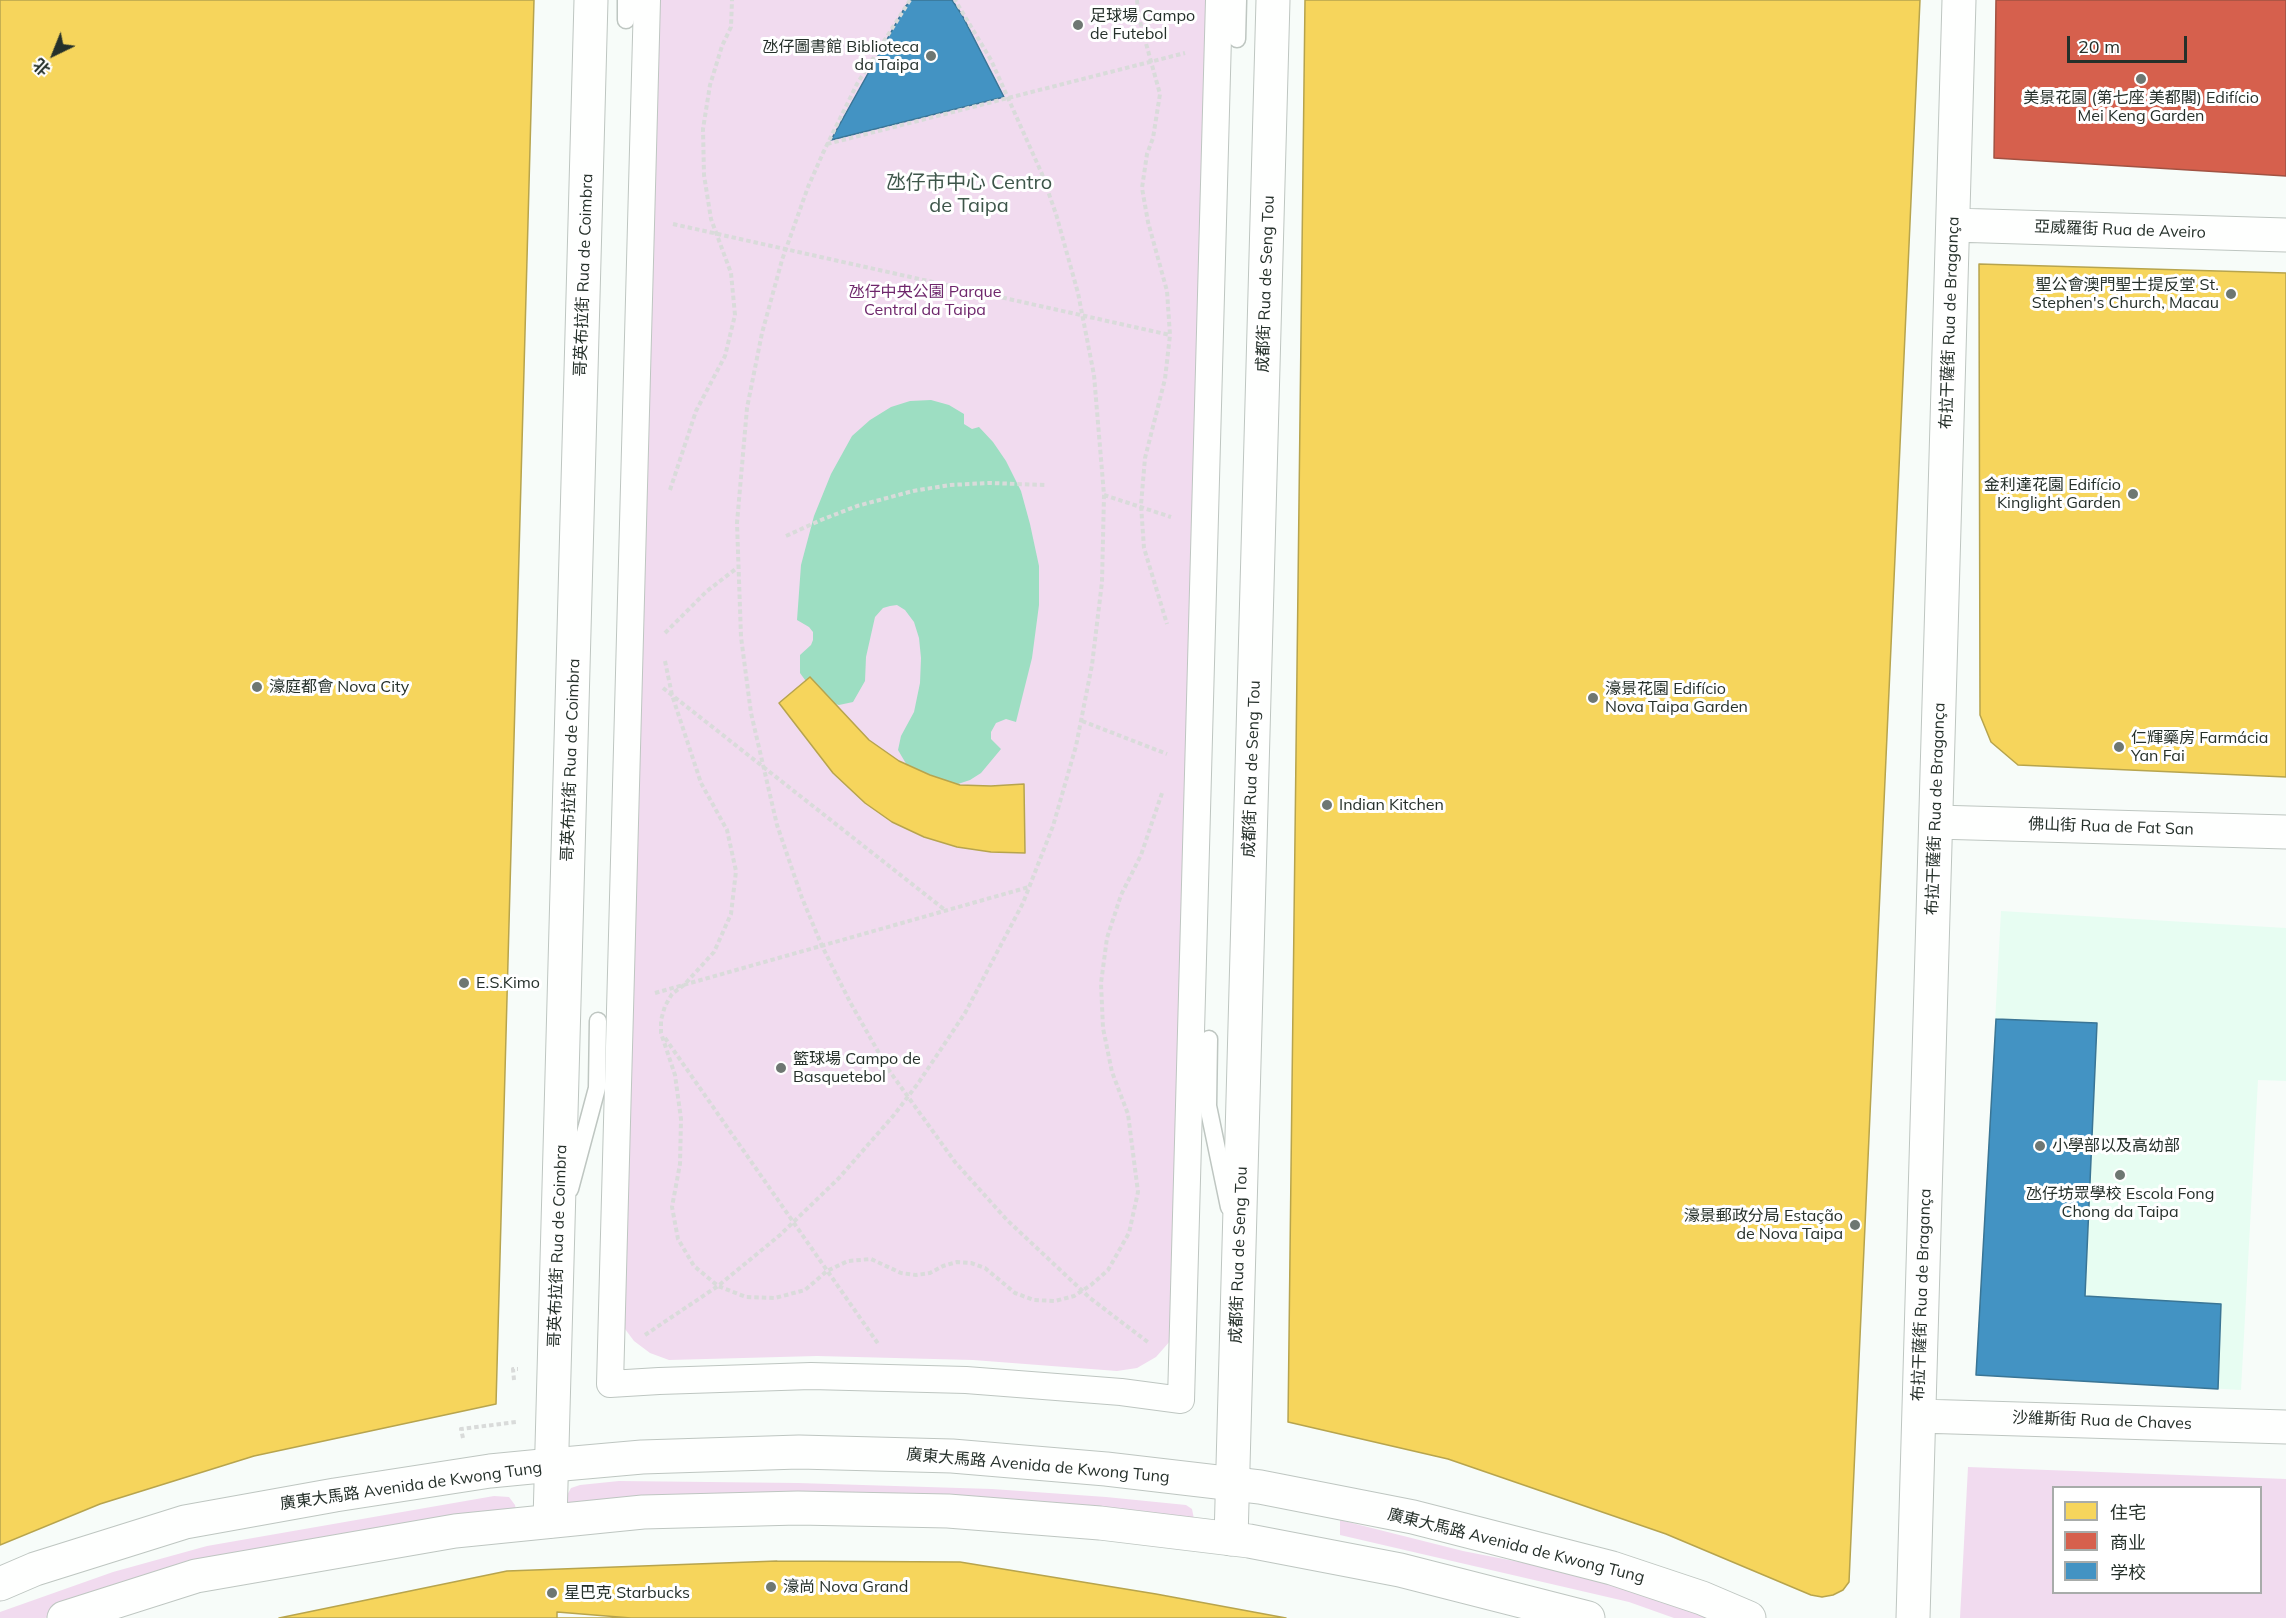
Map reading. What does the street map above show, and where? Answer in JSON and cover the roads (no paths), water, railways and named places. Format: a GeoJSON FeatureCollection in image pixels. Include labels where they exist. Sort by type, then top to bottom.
{"type":"FeatureCollection","features":[{"type":"Feature","properties":{"kind":"street","name":"哥英布拉街 Rua de Coimbra"},"geometry":{"type":"LineString","coordinates":[[550,1521],[591,0]]}},
{"type":"Feature","properties":{"kind":"street"},"geometry":{"type":"LineString","coordinates":[[647,0],[610,1384],[811,1376],[902,1378],[1121,1392],[1182,1400],[1205,532],[1228,42],[1219,0]]}},
{"type":"Feature","properties":{"kind":"street","name":"成都街 Rua de Seng Tou"},"geometry":{"type":"LineString","coordinates":[[1231,1539],[1274,0]]}},
{"type":"Feature","properties":{"kind":"street","name":"布拉干薩街 Rua de Bragança"},"geometry":{"type":"LineString","coordinates":[[1913,1618],[1959,0]]}},
{"type":"Feature","properties":{"kind":"street","name":"亞威羅街 Rua de Aveiro"},"geometry":{"type":"LineString","coordinates":[[1953,225],[2286,235]]}},
{"type":"Feature","properties":{"kind":"street","name":"佛山街 Rua de Fat San"},"geometry":{"type":"LineString","coordinates":[[1936,822],[2286,832]]}},
{"type":"Feature","properties":{"kind":"street","name":"沙維斯街 Rua de Chaves"},"geometry":{"type":"LineString","coordinates":[[1919,1416],[2286,1426]]}},
{"type":"Feature","properties":{"kind":"street","name":"廣東大馬路 Avenida de Kwong Tung"},"geometry":{"type":"LineString","coordinates":[[0,1584],[35,1569],[185,1522],[471,1474],[642,1457],[799,1452],[952,1456],[1106,1468],[1233,1484],[1413,1517],[1601,1565],[1702,1598],[1749,1618]]}},
{"type":"Feature","properties":{"kind":"street"},"geometry":{"type":"LineString","coordinates":[[64,1618],[196,1576],[455,1531],[644,1512],[775,1509],[927,1511],[1100,1524],[1231,1539],[1400,1570],[1588,1618]]}},
{"type":"Feature","properties":{"kind":"lane"},"geometry":{"type":"LineString","coordinates":[[626,0],[626,20]]}},
{"type":"Feature","properties":{"kind":"lane"},"geometry":{"type":"LineString","coordinates":[[1228,42],[1238,0]]}},
{"type":"Feature","properties":{"kind":"lane"},"geometry":{"type":"LineString","coordinates":[[558,1236],[597,1088],[598,1021]]}},
{"type":"Feature","properties":{"kind":"lane"},"geometry":{"type":"LineString","coordinates":[[1209,1039],[1208,1106],[1239,1257]]}},
{"type":"Feature","properties":{"kind":"place","name":"足球場 Campo de Futebol"},"geometry":{"type":"Point","coordinates":[1078,25]}},
{"type":"Feature","properties":{"kind":"place","name":"氹仔圖書館 Biblioteca da Taipa"},"geometry":{"type":"Point","coordinates":[931,56]}},
{"type":"Feature","properties":{"kind":"place","name":"美景花園 (第七座 美都閣) Edifício Mei Keng Garden"},"geometry":{"type":"Point","coordinates":[2141,79]}},
{"type":"Feature","properties":{"kind":"place","name":"聖公會澳門聖士提反堂 St. Stephen's Church, Macau"},"geometry":{"type":"Point","coordinates":[2231,294]}},
{"type":"Feature","properties":{"kind":"place","name":"金利達花園 Edifício Kinglight Garden"},"geometry":{"type":"Point","coordinates":[2133,494]}},
{"type":"Feature","properties":{"kind":"place","name":"濠庭都會 Nova City"},"geometry":{"type":"Point","coordinates":[257,687]}},
{"type":"Feature","properties":{"kind":"place","name":"濠景花園 Edifício Nova Taipa Garden"},"geometry":{"type":"Point","coordinates":[1593,698]}},
{"type":"Feature","properties":{"kind":"place","name":"仁輝藥房 Farmácia Yan Fai"},"geometry":{"type":"Point","coordinates":[2119,747]}},
{"type":"Feature","properties":{"kind":"place","name":"Indian Kitchen"},"geometry":{"type":"Point","coordinates":[1327,805]}},
{"type":"Feature","properties":{"kind":"place","name":"E.S.Kimo"},"geometry":{"type":"Point","coordinates":[464,983]}},
{"type":"Feature","properties":{"kind":"place","name":"籃球場 Campo de Basquetebol"},"geometry":{"type":"Point","coordinates":[781,1068]}},
{"type":"Feature","properties":{"kind":"place","name":"小學部以及高幼部"},"geometry":{"type":"Point","coordinates":[2040,1146]}},
{"type":"Feature","properties":{"kind":"place","name":"氹仔坊眾學校 Escola Fong Chong da Taipa"},"geometry":{"type":"Point","coordinates":[2120,1175]}},
{"type":"Feature","properties":{"kind":"place","name":"濠景郵政分局 Estação de Nova Taipa"},"geometry":{"type":"Point","coordinates":[1855,1225]}},
{"type":"Feature","properties":{"kind":"place","name":"濠尚 Nova Grand"},"geometry":{"type":"Point","coordinates":[771,1587]}},
{"type":"Feature","properties":{"kind":"place","name":"星巴克 Starbucks"},"geometry":{"type":"Point","coordinates":[552,1593]}},
{"type":"Feature","properties":{"kind":"district","name":"氹仔市中心 Centro de Taipa"},"geometry":{"type":"Point","coordinates":[969,194]}},
{"type":"Feature","properties":{"kind":"park label","name":"氹仔中央公園 Parque Central da Taipa"},"geometry":{"type":"Point","coordinates":[925,301]}}]}
